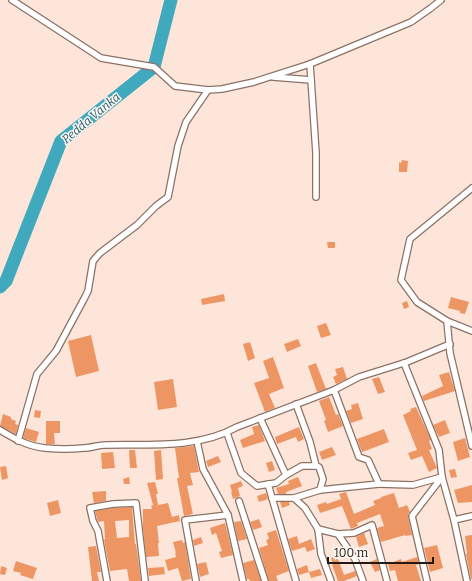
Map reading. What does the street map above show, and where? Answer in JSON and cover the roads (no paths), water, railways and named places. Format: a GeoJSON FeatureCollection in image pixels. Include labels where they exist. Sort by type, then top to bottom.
{"type":"FeatureCollection","features":[{"type":"Feature","properties":{"kind":"street"},"geometry":{"type":"LineString","coordinates":[[12,0],[101,58],[154,66],[175,86],[208,90],[222,89],[310,64],[411,22],[441,0]]}},
{"type":"Feature","properties":{"kind":"street"},"geometry":{"type":"LineString","coordinates":[[310,64],[316,153],[316,197]]}},
{"type":"Feature","properties":{"kind":"street"},"geometry":{"type":"LineString","coordinates":[[269,76],[311,80]]}},
{"type":"Feature","properties":{"kind":"street"},"geometry":{"type":"LineString","coordinates":[[18,441],[37,374],[56,351],[88,291],[93,261],[100,253],[137,225],[156,206],[168,197],[178,146],[186,122],[208,90]]}},
{"type":"Feature","properties":{"kind":"street"},"geometry":{"type":"LineString","coordinates":[[472,188],[410,239],[400,280],[417,302],[447,321],[472,331]]}},
{"type":"Feature","properties":{"kind":"street"},"geometry":{"type":"LineString","coordinates":[[447,321],[450,353],[472,446]]}},
{"type":"Feature","properties":{"kind":"street"},"geometry":{"type":"LineString","coordinates":[[0,430],[18,441],[45,448],[84,448],[103,445],[134,446],[197,441],[226,433],[260,418],[334,390],[359,377],[404,363],[450,344]]}},
{"type":"Feature","properties":{"kind":"street"},"geometry":{"type":"LineString","coordinates":[[404,363],[439,450],[442,477],[454,520],[467,581]]}},
{"type":"Feature","properties":{"kind":"street"},"geometry":{"type":"LineString","coordinates":[[334,390],[359,457],[368,460],[378,484]]}},
{"type":"Feature","properties":{"kind":"street"},"geometry":{"type":"LineString","coordinates":[[296,404],[310,442],[316,466],[318,467],[323,479],[320,490]]}},
{"type":"Feature","properties":{"kind":"street"},"geometry":{"type":"LineString","coordinates":[[260,418],[286,475]]}},
{"type":"Feature","properties":{"kind":"street"},"geometry":{"type":"LineString","coordinates":[[226,433],[241,473],[257,486],[276,483],[286,475],[302,466],[316,466]]}},
{"type":"Feature","properties":{"kind":"street"},"geometry":{"type":"LineString","coordinates":[[197,441],[203,469],[228,515],[243,581]]}},
{"type":"Feature","properties":{"kind":"street"},"geometry":{"type":"LineString","coordinates":[[272,498],[294,498],[320,490],[378,484],[414,485],[442,477]]}},
{"type":"Feature","properties":{"kind":"street"},"geometry":{"type":"LineString","coordinates":[[427,581],[412,516],[442,477]]}},
{"type":"Feature","properties":{"kind":"street"},"geometry":{"type":"LineString","coordinates":[[268,484],[296,581]]}},
{"type":"Feature","properties":{"kind":"street"},"geometry":{"type":"LineString","coordinates":[[294,498],[305,508],[318,529],[321,554],[331,581]]}},
{"type":"Feature","properties":{"kind":"street"},"geometry":{"type":"LineString","coordinates":[[239,501],[265,581]]}},
{"type":"Feature","properties":{"kind":"street"},"geometry":{"type":"LineString","coordinates":[[107,581],[98,531],[93,521],[90,508],[113,504],[136,504],[145,581]]}},
{"type":"Feature","properties":{"kind":"street"},"geometry":{"type":"LineString","coordinates":[[195,581],[185,520],[228,515]]}},
{"type":"Feature","properties":{"kind":"street"},"geometry":{"type":"LineString","coordinates":[[454,520],[472,516]]}},
{"type":"Feature","properties":{"kind":"street"},"geometry":{"type":"LineString","coordinates":[[318,529],[338,534],[354,533],[372,525],[387,581]]}},
{"type":"Feature","properties":{"kind":"street"},"geometry":{"type":"LineString","coordinates":[[338,534],[355,559],[362,581]]}},
{"type":"Feature","properties":{"kind":"waterway","name":"Pedda Vanka"},"geometry":{"type":"LineString","coordinates":[[0,287],[6,281],[61,141],[154,67],[171,0]]}}]}
